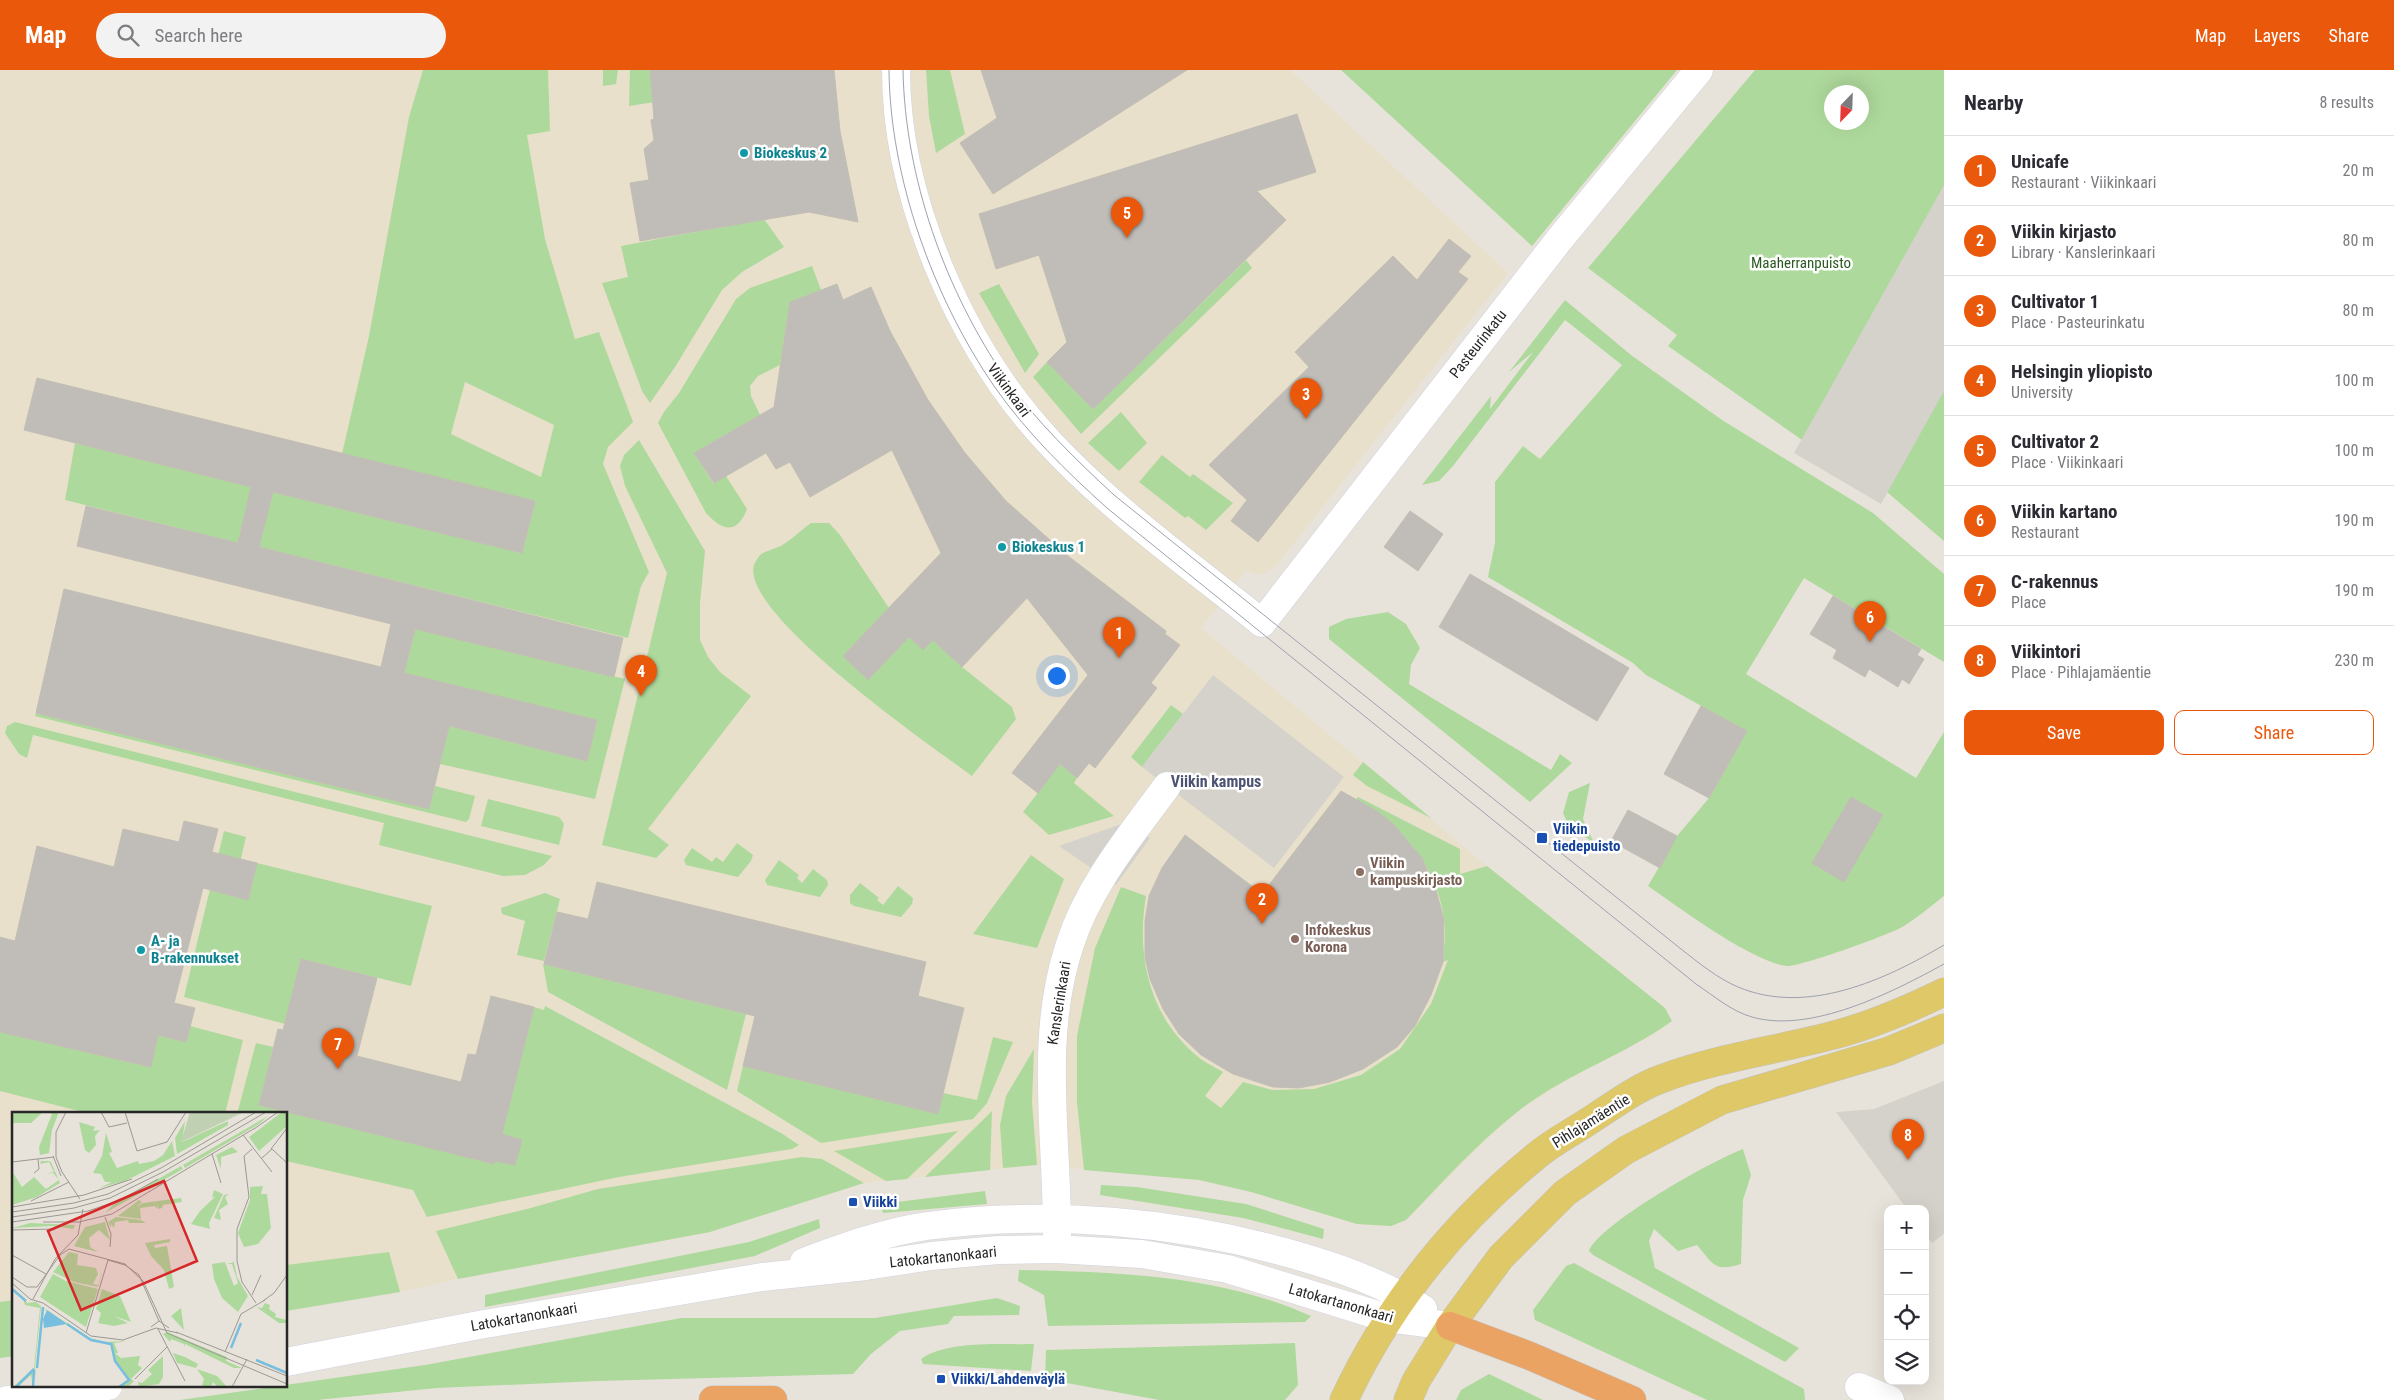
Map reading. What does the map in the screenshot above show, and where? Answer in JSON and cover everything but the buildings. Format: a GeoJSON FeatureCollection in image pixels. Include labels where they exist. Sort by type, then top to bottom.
{"type":"FeatureCollection","features":[{"type":"Feature","properties":{"kind":"highway"},"geometry":{"type":"LineString","coordinates":[[1450,1326],[1530,1356],[1632,1400]]}},
{"type":"Feature","properties":{"kind":"highway"},"geometry":{"type":"LineString","coordinates":[[713,1400],[773,1400]]}},
{"type":"Feature","properties":{"kind":"main road","name":"Pihlajamäentie"},"geometry":{"type":"LineString","coordinates":[[1344,1400],[1387,1318],[1403,1296],[1459,1228],[1536,1156],[1605,1110],[1660,1079],[1708,1065],[1836,1034],[1881,1020],[1944,992]]}},
{"type":"Feature","properties":{"kind":"main road"},"geometry":{"type":"LineString","coordinates":[[1408,1400],[1450,1326],[1501,1256],[1565,1193],[1626,1150],[1722,1100],[1889,1051],[1944,1028]]}},
{"type":"Feature","properties":{"kind":"street","name":"Viikinkaari"},"geometry":{"type":"LineString","coordinates":[[896,70],[903,140],[921,220],[952,297],[995,373],[1049,442],[1084,477],[1262,622]]}},
{"type":"Feature","properties":{"kind":"street","name":"Pasteurinkatu"},"geometry":{"type":"LineString","coordinates":[[1262,622],[1559,240],[1699,70]]}},
{"type":"Feature","properties":{"kind":"street","name":"Kanslerinkaari"},"geometry":{"type":"LineString","coordinates":[[1056,1249],[1057,1219],[1051,1060],[1061,973],[1070,942],[1094,892],[1121,850],[1167,786]]}},
{"type":"Feature","properties":{"kind":"street","name":"Latokartanonkaari"},"geometry":{"type":"LineString","coordinates":[[762,1277],[858,1242],[926,1226],[1057,1219],[1159,1226],[1243,1241],[1348,1271],[1403,1296],[1450,1326]]}},
{"type":"Feature","properties":{"kind":"street","name":"Latokartanonkaari"},"geometry":{"type":"LineString","coordinates":[[288,1362],[479,1325],[762,1277],[866,1266],[931,1256],[998,1250],[1056,1249],[1142,1254],[1228,1269],[1387,1318],[1450,1326]]}},
{"type":"Feature","properties":{"kind":"street"},"geometry":{"type":"LineString","coordinates":[[1859,1387],[1890,1400]]}},
{"type":"Feature","properties":{"kind":"street"},"geometry":{"type":"LineString","coordinates":[[7,1400],[94,1388]]}},
{"type":"Feature","properties":{"kind":"shaded area","name":"Viikin kampus"},"geometry":{"type":"Polygon","coordinates":[[[0,70],[1290,70],[1508,273],[1275,567],[1263,574],[1254,574],[1246,570],[1201,628],[1487,866],[1665,1008],[1672,1021],[1651,1036],[1581,1072],[1522,1108],[1488,1138],[1406,1220],[1391,1226],[1357,1224],[1251,1192],[1199,1180],[1037,1165],[864,1183],[710,1232],[458,1279],[400,1292],[288,1311],[288,1112],[12,1112],[12,1356],[0,1358],[0,70]]]}},
{"type":"Feature","properties":{"kind":"shaded area"},"geometry":{"type":"Polygon","coordinates":[[[1944,185],[1944,391],[1881,504],[1794,453],[1944,185]]]}},
{"type":"Feature","properties":{"kind":"shaded area"},"geometry":{"type":"Polygon","coordinates":[[[1213,675],[1344,777],[1274,868],[1142,767],[1213,675]]]}},
{"type":"Feature","properties":{"kind":"shaded area"},"geometry":{"type":"Polygon","coordinates":[[[1127,822],[1150,838],[1116,885],[1059,846],[1127,822]]]}},
{"type":"Feature","properties":{"kind":"shaded area"},"geometry":{"type":"Polygon","coordinates":[[[1944,1081],[1944,1234],[1932,1243],[1929,1239],[1929,1205],[1904,1205],[1836,1112],[1874,1109],[1944,1081]]]}},
{"type":"Feature","properties":{"kind":"green space"},"geometry":{"type":"Polygon","coordinates":[[[423,70],[548,70],[550,131],[527,135],[545,239],[575,339],[599,332],[633,422],[608,447],[603,464],[649,572],[641,586],[628,638],[259,547],[273,492],[522,553],[535,501],[342,454],[369,336],[409,117],[423,70]],[[465,382],[451,434],[541,477],[554,425],[465,382]]]}},
{"type":"Feature","properties":{"kind":"green space"},"geometry":{"type":"Polygon","coordinates":[[[603,70],[618,70],[616,84],[603,86],[603,70]]]}},
{"type":"Feature","properties":{"kind":"green space"},"geometry":{"type":"Polygon","coordinates":[[[630,70],[650,70],[651,80],[677,78],[681,98],[629,106],[630,70]]]}},
{"type":"Feature","properties":{"kind":"green space"},"geometry":{"type":"Polygon","coordinates":[[[926,70],[950,70],[965,134],[936,153],[929,116],[926,70]]]}},
{"type":"Feature","properties":{"kind":"green space"},"geometry":{"type":"Polygon","coordinates":[[[1341,70],[1677,70],[1532,246],[1341,70]]]}},
{"type":"Feature","properties":{"kind":"green space","name":"Maaherranpuisto"},"geometry":{"type":"Polygon","coordinates":[[[1755,70],[1944,70],[1944,541],[1887,492],[1802,440],[1668,346],[1677,335],[1588,268],[1755,70]]]}},
{"type":"Feature","properties":{"kind":"green space"},"geometry":{"type":"Polygon","coordinates":[[[764,219],[784,247],[742,272],[722,290],[675,367],[650,403],[642,391],[602,283],[628,277],[621,246],[764,219]]]}},
{"type":"Feature","properties":{"kind":"green space"},"geometry":{"type":"Polygon","coordinates":[[[1246,260],[1252,268],[1081,434],[1033,377],[1047,362],[1093,409],[1246,260]]]}},
{"type":"Feature","properties":{"kind":"green space"},"geometry":{"type":"Polygon","coordinates":[[[812,266],[821,290],[790,302],[780,365],[758,376],[750,386],[751,396],[760,415],[694,453],[713,483],[726,476],[747,509],[739,523],[729,528],[718,524],[706,513],[658,423],[679,393],[736,299],[750,288],[812,266]]]}},
{"type":"Feature","properties":{"kind":"green space"},"geometry":{"type":"Polygon","coordinates":[[[999,284],[1039,354],[1025,373],[979,293],[999,284]]]}},
{"type":"Feature","properties":{"kind":"green space"},"geometry":{"type":"Polygon","coordinates":[[[1565,300],[1631,355],[1722,420],[1873,513],[1944,574],[1944,662],[1804,578],[1746,674],[1916,778],[1944,732],[1944,896],[1904,926],[1845,950],[1807,962],[1786,966],[1771,962],[1735,944],[1648,886],[1677,836],[1709,798],[1746,731],[1646,675],[1633,663],[1488,577],[1495,543],[1495,482],[1523,446],[1540,459],[1622,365],[1565,320],[1453,466],[1439,481],[1422,485],[1491,396],[1490,409],[1533,352],[1509,372],[1565,300]]]}},
{"type":"Feature","properties":{"kind":"green space"},"geometry":{"type":"Polygon","coordinates":[[[1121,412],[1147,443],[1119,471],[1088,443],[1121,412]]]}},
{"type":"Feature","properties":{"kind":"green space"},"geometry":{"type":"Polygon","coordinates":[[[639,440],[705,551],[700,603],[700,640],[708,657],[720,672],[751,696],[648,829],[669,845],[656,858],[602,845],[667,573],[625,486],[620,466],[624,455],[639,440]]]}},
{"type":"Feature","properties":{"kind":"green space"},"geometry":{"type":"Polygon","coordinates":[[[75,443],[251,487],[238,543],[65,500],[75,443]]]}},
{"type":"Feature","properties":{"kind":"green space"},"geometry":{"type":"Polygon","coordinates":[[[1162,455],[1190,477],[1193,474],[1233,503],[1206,530],[1188,516],[1185,518],[1139,482],[1162,455]]]}},
{"type":"Feature","properties":{"kind":"green space"},"geometry":{"type":"Polygon","coordinates":[[[811,523],[829,523],[840,535],[889,608],[843,656],[868,680],[909,637],[923,650],[933,640],[962,667],[1012,707],[1016,719],[972,776],[843,678],[807,646],[777,615],[758,587],[754,565],[760,555],[781,546],[811,523]]]}},
{"type":"Feature","properties":{"kind":"green space"},"geometry":{"type":"Polygon","coordinates":[[[1388,612],[1406,624],[1420,648],[1411,665],[1409,684],[1551,770],[1560,754],[1572,763],[1530,802],[1329,639],[1329,627],[1346,619],[1388,612]]]}},
{"type":"Feature","properties":{"kind":"green space"},"geometry":{"type":"Polygon","coordinates":[[[415,629],[625,679],[595,799],[440,764],[442,756],[396,713],[587,761],[597,721],[404,673],[415,629]]]}},
{"type":"Feature","properties":{"kind":"green space"},"geometry":{"type":"Polygon","coordinates":[[[1171,705],[1183,714],[1142,767],[1131,757],[1171,705]]]}},
{"type":"Feature","properties":{"kind":"green space"},"geometry":{"type":"Polygon","coordinates":[[[36,713],[429,809],[435,786],[475,796],[469,819],[466,822],[35,716],[36,713]]]}},
{"type":"Feature","properties":{"kind":"green space"},"geometry":{"type":"Polygon","coordinates":[[[15,722],[552,856],[544,865],[525,875],[503,876],[379,845],[384,823],[33,735],[27,758],[19,754],[5,733],[7,726],[15,722]]]}},
{"type":"Feature","properties":{"kind":"green space"},"geometry":{"type":"Polygon","coordinates":[[[1363,762],[1431,818],[1367,786],[1353,775],[1363,762]]]}},
{"type":"Feature","properties":{"kind":"green space"},"geometry":{"type":"Polygon","coordinates":[[[1060,764],[1077,778],[1074,783],[1114,816],[1049,835],[1023,812],[1060,764]]]}},
{"type":"Feature","properties":{"kind":"green space"},"geometry":{"type":"Polygon","coordinates":[[[1590,783],[1583,819],[1594,843],[1569,826],[1563,813],[1569,792],[1590,783]]]}},
{"type":"Feature","properties":{"kind":"green space"},"geometry":{"type":"Polygon","coordinates":[[[1358,797],[1460,849],[1460,874],[1487,866],[1665,1008],[1672,1021],[1635,1044],[1539,1096],[1521,1109],[1476,1148],[1406,1220],[1391,1226],[1357,1224],[1251,1192],[1199,1180],[1084,1170],[1077,1102],[1077,1036],[1095,948],[1121,887],[1146,896],[1143,918],[1145,962],[1157,1004],[1167,1023],[1181,1040],[1200,1058],[1223,1072],[1205,1096],[1221,1108],[1243,1082],[1272,1090],[1314,1089],[1361,1075],[1400,1049],[1431,1004],[1448,960],[1443,962],[1444,919],[1434,882],[1415,849],[1388,822],[1356,800],[1358,797]]]}},
{"type":"Feature","properties":{"kind":"green space"},"geometry":{"type":"Polygon","coordinates":[[[488,799],[559,817],[564,824],[559,845],[481,826],[488,799]]]}},
{"type":"Feature","properties":{"kind":"green space"},"geometry":{"type":"Polygon","coordinates":[[[224,831],[246,837],[232,896],[248,900],[257,863],[432,906],[411,986],[302,959],[285,1024],[184,997],[224,831]]]}},
{"type":"Feature","properties":{"kind":"green space"},"geometry":{"type":"Polygon","coordinates":[[[737,843],[753,855],[751,861],[738,877],[686,865],[684,860],[692,848],[712,862],[716,857],[723,862],[737,843]]]}},
{"type":"Feature","properties":{"kind":"green space"},"geometry":{"type":"Polygon","coordinates":[[[1031,855],[1064,879],[1037,948],[973,934],[1031,855]]]}},
{"type":"Feature","properties":{"kind":"green space"},"geometry":{"type":"Polygon","coordinates":[[[779,860],[799,875],[797,878],[802,883],[813,869],[827,880],[828,885],[820,897],[767,885],[765,880],[779,860]]]}},
{"type":"Feature","properties":{"kind":"green space"},"geometry":{"type":"Polygon","coordinates":[[[860,883],[879,898],[877,900],[883,905],[898,886],[913,898],[912,904],[901,917],[854,906],[850,903],[850,895],[860,883]]]}},
{"type":"Feature","properties":{"kind":"green space"},"geometry":{"type":"Polygon","coordinates":[[[545,893],[560,899],[544,961],[517,955],[525,921],[502,914],[501,908],[545,893]]]}},
{"type":"Feature","properties":{"kind":"green space"},"geometry":{"type":"Polygon","coordinates":[[[543,964],[746,1014],[727,1090],[548,992],[543,964]]]}},
{"type":"Feature","properties":{"kind":"green space"},"geometry":{"type":"Polygon","coordinates":[[[545,1006],[781,1133],[799,1145],[792,1149],[619,1177],[427,1217],[413,1190],[288,1161],[288,1112],[494,1164],[534,1007],[544,1010],[545,1006]]]}},
{"type":"Feature","properties":{"kind":"green space"},"geometry":{"type":"Polygon","coordinates":[[[190,1026],[243,1040],[225,1112],[83,1112],[0,1091],[0,1032],[150,1067],[158,1035],[186,1042],[190,1026]]]}},
{"type":"Feature","properties":{"kind":"green space"},"geometry":{"type":"Polygon","coordinates":[[[993,1037],[1013,1042],[987,1103],[973,1119],[821,1143],[737,1091],[743,1066],[938,1114],[943,1093],[977,1100],[993,1037]]]}},
{"type":"Feature","properties":{"kind":"green space"},"geometry":{"type":"Polygon","coordinates":[[[256,1043],[273,1047],[259,1105],[287,1112],[238,1112],[256,1043]]]}},
{"type":"Feature","properties":{"kind":"green space"},"geometry":{"type":"Polygon","coordinates":[[[1034,1049],[1032,1102],[1037,1165],[1003,1168],[1000,1125],[1006,1096],[1034,1049]]]}},
{"type":"Feature","properties":{"kind":"green space"},"geometry":{"type":"Polygon","coordinates":[[[992,1111],[990,1170],[925,1177],[992,1111]]]}},
{"type":"Feature","properties":{"kind":"green space"},"geometry":{"type":"Polygon","coordinates":[[[958,1131],[907,1179],[886,1181],[834,1151],[958,1131]]]}},
{"type":"Feature","properties":{"kind":"green space"},"geometry":{"type":"Polygon","coordinates":[[[1743,1149],[1751,1175],[1743,1200],[1741,1264],[1725,1267],[1715,1265],[1697,1245],[1678,1251],[1654,1229],[1649,1241],[1655,1268],[1799,1348],[1785,1362],[1593,1255],[1589,1251],[1597,1239],[1613,1225],[1658,1194],[1728,1155],[1743,1149]]]}},
{"type":"Feature","properties":{"kind":"green space"},"geometry":{"type":"Polygon","coordinates":[[[802,1157],[822,1159],[864,1183],[710,1232],[458,1279],[436,1231],[527,1209],[598,1189],[802,1157]]]}},
{"type":"Feature","properties":{"kind":"green space"},"geometry":{"type":"Polygon","coordinates":[[[1101,1185],[1137,1187],[1246,1204],[1324,1229],[1323,1239],[1243,1218],[1100,1195],[1101,1185]]]}},
{"type":"Feature","properties":{"kind":"green space"},"geometry":{"type":"Polygon","coordinates":[[[985,1191],[987,1204],[883,1213],[881,1204],[985,1191]]]}},
{"type":"Feature","properties":{"kind":"green space"},"geometry":{"type":"Polygon","coordinates":[[[819,1219],[820,1228],[755,1256],[485,1307],[485,1295],[749,1242],[819,1219]]]}},
{"type":"Feature","properties":{"kind":"green space"},"geometry":{"type":"Polygon","coordinates":[[[389,1252],[400,1292],[288,1311],[288,1265],[389,1252]]]}},
{"type":"Feature","properties":{"kind":"green space"},"geometry":{"type":"Polygon","coordinates":[[[1574,1263],[1804,1389],[1805,1400],[1707,1400],[1535,1320],[1533,1310],[1566,1266],[1574,1263]]]}},
{"type":"Feature","properties":{"kind":"green space"},"geometry":{"type":"Polygon","coordinates":[[[1019,1270],[1093,1272],[1168,1278],[1241,1292],[1276,1302],[1311,1316],[1305,1322],[1048,1326],[1044,1295],[1018,1281],[1019,1270]]]}},
{"type":"Feature","properties":{"kind":"green space"},"geometry":{"type":"Polygon","coordinates":[[[997,1298],[1020,1306],[1019,1315],[954,1316],[948,1324],[900,1331],[871,1354],[853,1374],[598,1381],[437,1388],[317,1400],[180,1400],[264,1388],[288,1388],[288,1385],[425,1365],[681,1318],[875,1318],[997,1298]]]}},
{"type":"Feature","properties":{"kind":"green space"},"geometry":{"type":"Polygon","coordinates":[[[12,1300],[12,1356],[0,1358],[0,1302],[12,1300]]]}},
{"type":"Feature","properties":{"kind":"green space"},"geometry":{"type":"Polygon","coordinates":[[[1295,1343],[1298,1385],[1285,1400],[1159,1400],[1045,1379],[1046,1350],[1295,1343]]]}},
{"type":"Feature","properties":{"kind":"green space"},"geometry":{"type":"Polygon","coordinates":[[[1034,1344],[1031,1371],[923,1364],[921,1359],[932,1353],[960,1346],[1034,1344]]]}},
{"type":"Feature","properties":{"kind":"green space"},"geometry":{"type":"Polygon","coordinates":[[[1489,1374],[1543,1400],[1456,1400],[1461,1390],[1489,1374]]]}},
{"type":"Feature","properties":{"kind":"tram line"},"geometry":{"type":"LineString","coordinates":[[889,70],[891,111],[897,152],[907,194],[919,235],[934,275],[952,314],[972,351],[1006,403],[1033,435],[1107,508],[1696,984],[1737,1011],[1752,1017],[1775,1021],[1800,1020],[1825,1015],[1876,998],[1944,964]]}},
{"type":"Feature","properties":{"kind":"tram line"},"geometry":{"type":"LineString","coordinates":[[903,70],[905,111],[920,192],[932,232],[964,308],[984,345],[1006,379],[1030,410],[1057,440],[1114,495],[1681,949],[1708,970],[1730,983],[1764,995],[1791,998],[1818,996],[1845,990],[1871,981],[1897,970],[1944,945]]}},
{"type":"Feature","properties":{"kind":"place","name":"Biokeskus 2"},"geometry":{"type":"Point","coordinates":[744,153]}},
{"type":"Feature","properties":{"kind":"place","name":"Cultivator 2"},"geometry":{"type":"Point","coordinates":[1127,238]}},
{"type":"Feature","properties":{"kind":"place","name":"Cultivator 1"},"geometry":{"type":"Point","coordinates":[1306,419]}},
{"type":"Feature","properties":{"kind":"place","name":"Biokeskus 1"},"geometry":{"type":"Point","coordinates":[1002,547]}},
{"type":"Feature","properties":{"kind":"place","name":"Viikin kartano"},"geometry":{"type":"Point","coordinates":[1870,642]}},
{"type":"Feature","properties":{"kind":"place","name":"Unicafe"},"geometry":{"type":"Point","coordinates":[1119,658]}},
{"type":"Feature","properties":{"kind":"place","name":"Helsingin yliopisto"},"geometry":{"type":"Point","coordinates":[641,696]}},
{"type":"Feature","properties":{"kind":"place","name":"Viikin tiedepuisto"},"geometry":{"type":"Point","coordinates":[1542,838]}},
{"type":"Feature","properties":{"kind":"place","name":"Viikin kampuskirjasto"},"geometry":{"type":"Point","coordinates":[1360,872]}},
{"type":"Feature","properties":{"kind":"place","name":"Viikin kirjasto"},"geometry":{"type":"Point","coordinates":[1262,924]}},
{"type":"Feature","properties":{"kind":"place","name":"Infokeskus Korona"},"geometry":{"type":"Point","coordinates":[1295,939]}},
{"type":"Feature","properties":{"kind":"place","name":"A- ja B-rakennukset"},"geometry":{"type":"Point","coordinates":[141,950]}},
{"type":"Feature","properties":{"kind":"place","name":"C-rakennus"},"geometry":{"type":"Point","coordinates":[338,1069]}},
{"type":"Feature","properties":{"kind":"place","name":"Viikintori"},"geometry":{"type":"Point","coordinates":[1908,1160]}},
{"type":"Feature","properties":{"kind":"place","name":"Viikki"},"geometry":{"type":"Point","coordinates":[853,1202]}},
{"type":"Feature","properties":{"kind":"place","name":"Viikki/Lahdenväylä"},"geometry":{"type":"Point","coordinates":[941,1379]}},
{"type":"Feature","properties":{"kind":"district","name":"Viikin kampus"},"geometry":{"type":"Point","coordinates":[1216,781]}}]}
